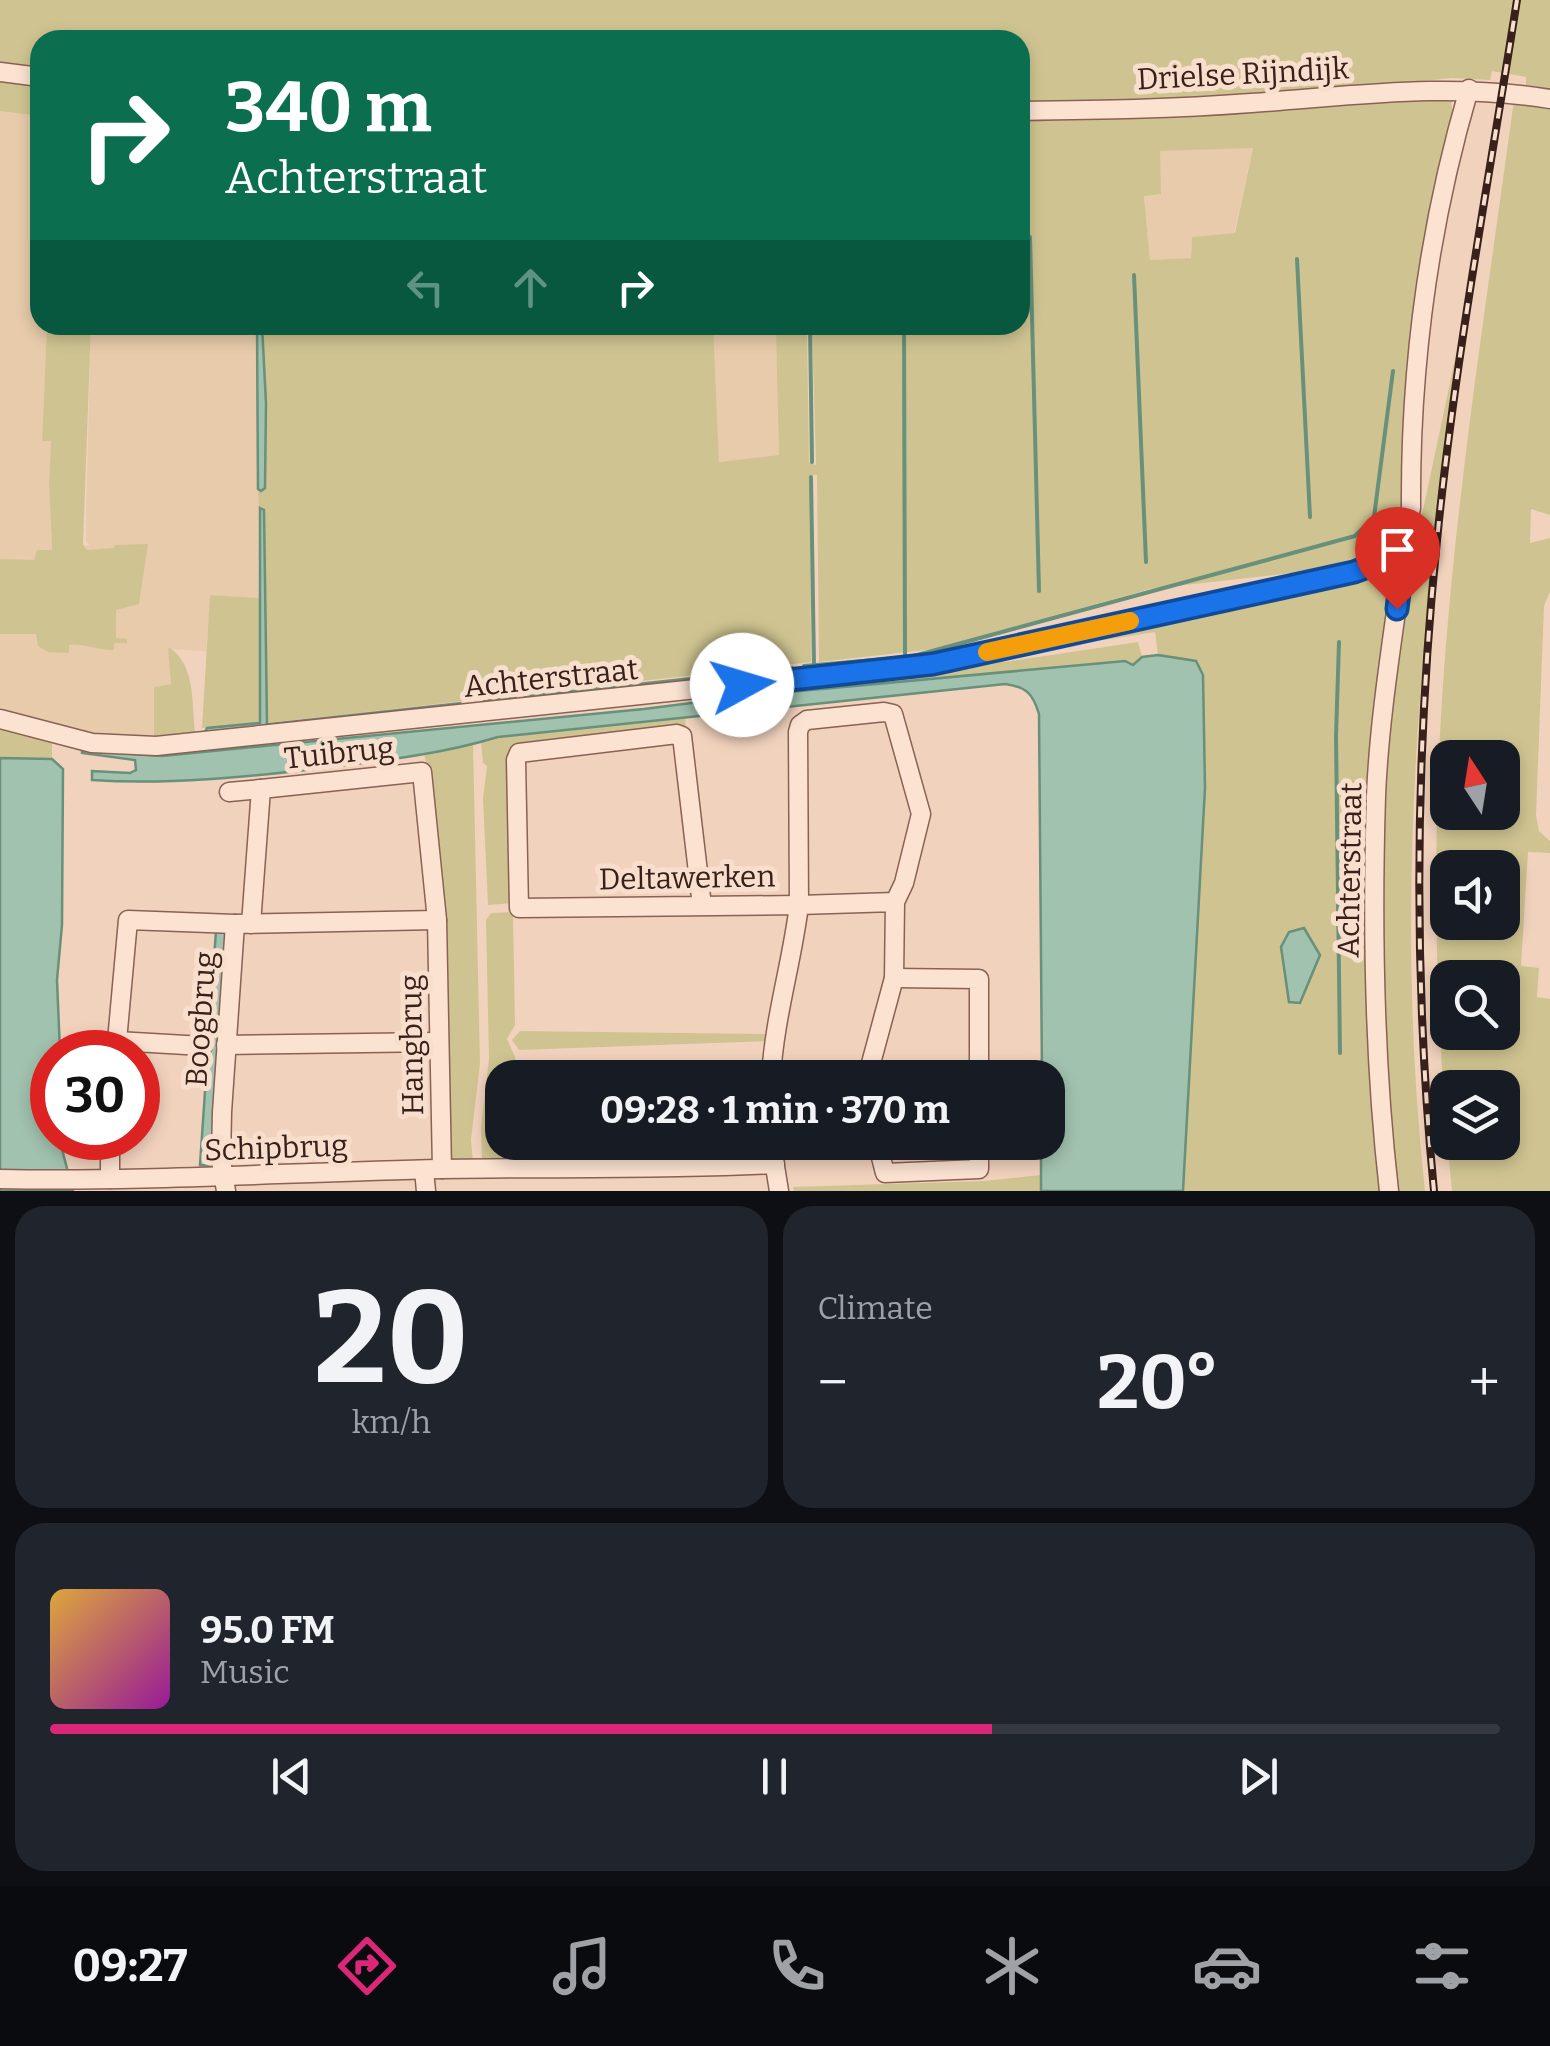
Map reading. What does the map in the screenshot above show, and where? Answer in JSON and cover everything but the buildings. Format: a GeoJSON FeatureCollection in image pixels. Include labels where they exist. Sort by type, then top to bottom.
{"type":"FeatureCollection","features":[{"type":"Feature","properties":{"kind":"street"},"geometry":{"type":"LineString","coordinates":[[0,72],[30,76]]}},
{"type":"Feature","properties":{"kind":"street","name":"Drielse Rijndijk"},"geometry":{"type":"LineString","coordinates":[[1030,112],[1227,105],[1469,89],[1550,99]]}},
{"type":"Feature","properties":{"kind":"street","name":"Achterstraat"},"geometry":{"type":"LineString","coordinates":[[0,720],[92,742],[156,746],[933,664],[1354,572],[1378,563],[1395,551],[1407,530],[1422,308],[1445,170],[1469,89]]}},
{"type":"Feature","properties":{"kind":"street","name":"Achterstraat"},"geometry":{"type":"LineString","coordinates":[[1389,1191],[1376,961],[1376,793],[1401,576],[1395,551]]}},
{"type":"Feature","properties":{"kind":"street"},"geometry":{"type":"LineString","coordinates":[[872,1060],[894,978],[895,902],[904,883],[921,814],[893,714],[807,720],[800,725],[800,905],[895,902]]}},
{"type":"Feature","properties":{"kind":"street","name":"Deltawerken"},"geometry":{"type":"LineString","coordinates":[[702,906],[683,740],[677,734],[519,753],[519,908],[800,905],[772,1060]]}},
{"type":"Feature","properties":{"kind":"street","name":"Tuibrug"},"geometry":{"type":"LineString","coordinates":[[229,792],[422,772]]}},
{"type":"Feature","properties":{"kind":"street","name":"Hangbrug"},"geometry":{"type":"LineString","coordinates":[[422,772],[437,920],[433,1170],[426,1191]]}},
{"type":"Feature","properties":{"kind":"street","name":"Tuibrug"},"geometry":{"type":"LineString","coordinates":[[243,924],[261,789]]}},
{"type":"Feature","properties":{"kind":"street"},"geometry":{"type":"LineString","coordinates":[[118,1030],[128,920],[243,924],[437,920]]}},
{"type":"Feature","properties":{"kind":"street","name":"Boogbrug"},"geometry":{"type":"LineString","coordinates":[[224,1184],[222,1112],[226,1045],[243,924]]}},
{"type":"Feature","properties":{"kind":"street"},"geometry":{"type":"LineString","coordinates":[[894,978],[979,979],[979,1060]]}},
{"type":"Feature","properties":{"kind":"street"},"geometry":{"type":"LineString","coordinates":[[226,1045],[438,1042]]}},
{"type":"Feature","properties":{"kind":"street"},"geometry":{"type":"LineString","coordinates":[[160,1046],[203,1046]]}},
{"type":"Feature","properties":{"kind":"street"},"geometry":{"type":"LineString","coordinates":[[110,1160],[110,1179]]}},
{"type":"Feature","properties":{"kind":"street"},"geometry":{"type":"LineString","coordinates":[[774,1160],[780,1191]]}},
{"type":"Feature","properties":{"kind":"street"},"geometry":{"type":"LineString","coordinates":[[882,1160],[885,1173],[979,1169],[979,1160]]}},
{"type":"Feature","properties":{"kind":"street","name":"Schipbrug"},"geometry":{"type":"LineString","coordinates":[[0,1179],[84,1184],[110,1179],[224,1184],[433,1170],[775,1164]]}},
{"type":"Feature","properties":{"kind":"shaded area"},"geometry":{"type":"Polygon","coordinates":[[[0,0],[1550,0],[1550,89],[1526,85],[1526,77],[1492,71],[1490,80],[1452,78],[1291,94],[1030,104],[1030,30],[30,30],[30,68],[0,65],[0,0]]]}},
{"type":"Feature","properties":{"kind":"shaded area"},"geometry":{"type":"Polygon","coordinates":[[[0,77],[30,81],[30,115],[0,111],[0,77]]]}},
{"type":"Feature","properties":{"kind":"shaded area"},"geometry":{"type":"Polygon","coordinates":[[[1423,96],[1451,101],[1453,115],[1405,500],[1396,542],[1355,566],[1150,589],[934,649],[819,662],[817,475],[810,475],[811,662],[267,723],[258,489],[265,488],[263,335],[713,335],[719,462],[779,455],[776,335],[807,335],[809,462],[816,465],[812,335],[1030,335],[1030,117],[1423,96]],[[1253,148],[1160,151],[1161,194],[1144,196],[1150,260],[1191,258],[1192,237],[1235,233],[1253,148]]]}},
{"type":"Feature","properties":{"kind":"shaded area"},"geometry":{"type":"Polygon","coordinates":[[[1514,100],[1550,105],[1550,515],[1531,509],[1530,543],[1550,538],[1536,816],[1539,831],[1550,841],[1550,853],[1528,852],[1521,966],[1539,968],[1537,997],[1550,999],[1550,1191],[1452,1191],[1449,1160],[1520,1160],[1520,1070],[1442,1070],[1441,1052],[1520,1050],[1520,960],[1437,960],[1437,940],[1520,940],[1520,850],[1437,850],[1437,830],[1520,830],[1520,740],[1440,740],[1460,499],[1514,100]]]}},
{"type":"Feature","properties":{"kind":"shaded area"},"geometry":{"type":"Polygon","coordinates":[[[0,111],[30,115],[30,335],[47,335],[42,440],[51,441],[52,551],[90,545],[86,541],[86,518],[91,335],[257,335],[260,598],[211,595],[206,651],[168,649],[171,684],[154,687],[154,742],[130,742],[52,729],[0,707],[0,111]]]}},
{"type":"Feature","properties":{"kind":"shaded area"},"geometry":{"type":"Polygon","coordinates":[[[1253,147],[1234,233],[1192,237],[1191,258],[1150,260],[1144,195],[1160,151],[1253,147]]]}},
{"type":"Feature","properties":{"kind":"shaded area"},"geometry":{"type":"Polygon","coordinates":[[[1464,317],[1429,600],[1415,777],[1412,985],[1425,1191],[1392,1191],[1380,947],[1385,760],[1406,590],[1464,317]]]}},
{"type":"Feature","properties":{"kind":"shaded area"},"geometry":{"type":"Polygon","coordinates":[[[47,335],[91,335],[83,545],[87,550],[148,544],[139,604],[116,610],[116,638],[127,639],[127,643],[114,643],[114,650],[69,645],[69,653],[48,652],[38,646],[36,634],[0,634],[0,559],[34,560],[37,550],[52,550],[51,441],[42,441],[47,335]]]}},
{"type":"Feature","properties":{"kind":"shaded area"},"geometry":{"type":"Polygon","coordinates":[[[257,335],[263,335],[265,488],[258,489],[257,335]]]}},
{"type":"Feature","properties":{"kind":"shaded area"},"geometry":{"type":"Polygon","coordinates":[[[713,335],[776,335],[779,455],[719,462],[713,335]]]}},
{"type":"Feature","properties":{"kind":"shaded area"},"geometry":{"type":"Polygon","coordinates":[[[260,508],[264,510],[267,723],[265,728],[205,732],[207,728],[260,723],[260,508]]]}},
{"type":"Feature","properties":{"kind":"shaded area"},"geometry":{"type":"Polygon","coordinates":[[[1383,567],[1397,583],[1376,753],[1386,1191],[1183,1191],[1205,788],[1191,660],[1158,655],[1155,632],[1013,654],[1383,567]]]}},
{"type":"Feature","properties":{"kind":"shaded area"},"geometry":{"type":"Polygon","coordinates":[[[210,595],[260,598],[260,723],[202,728],[210,595]]]}},
{"type":"Feature","properties":{"kind":"shaded area"},"geometry":{"type":"Polygon","coordinates":[[[1138,642],[1142,657],[1133,665],[785,694],[785,685],[1001,653],[1004,662],[1138,642]]]}},
{"type":"Feature","properties":{"kind":"shaded area"},"geometry":{"type":"Polygon","coordinates":[[[170,648],[189,676],[195,734],[154,742],[154,687],[171,684],[170,648]]]}},
{"type":"Feature","properties":{"kind":"shaded area"},"geometry":{"type":"Polygon","coordinates":[[[1158,655],[1196,661],[1203,675],[1205,788],[1183,1191],[1041,1191],[1041,1160],[1065,1160],[1065,1060],[1042,1060],[1039,714],[1031,697],[1019,687],[1005,684],[498,737],[390,760],[208,779],[92,780],[92,771],[130,773],[136,770],[135,760],[82,753],[162,756],[762,694],[778,703],[789,692],[1125,661],[1133,665],[1142,657],[1158,655]]]}},
{"type":"Feature","properties":{"kind":"shaded area"},"geometry":{"type":"Polygon","coordinates":[[[685,717],[686,729],[511,747],[512,903],[488,905],[483,798],[487,766],[483,763],[481,742],[685,717]]]}},
{"type":"Feature","properties":{"kind":"shaded area"},"geometry":{"type":"Polygon","coordinates":[[[0,726],[52,741],[52,759],[0,758],[0,726]]]}},
{"type":"Feature","properties":{"kind":"shaded area"},"geometry":{"type":"Polygon","coordinates":[[[473,744],[480,1063],[471,1140],[473,1162],[453,1162],[448,1158],[424,753],[473,744]]]}},
{"type":"Feature","properties":{"kind":"shaded area"},"geometry":{"type":"Polygon","coordinates":[[[0,758],[52,759],[63,769],[59,1030],[30,1030],[30,1160],[65,1160],[73,1191],[0,1191],[0,758]]]}},
{"type":"Feature","properties":{"kind":"shaded area"},"geometry":{"type":"Polygon","coordinates":[[[513,912],[515,1025],[507,1039],[515,1060],[489,1060],[486,920],[491,913],[513,912]]]}},
{"type":"Feature","properties":{"kind":"shaded area"},"geometry":{"type":"Polygon","coordinates":[[[1304,928],[1320,955],[1300,1003],[1289,1002],[1281,947],[1289,932],[1304,928]]]}},
{"type":"Feature","properties":{"kind":"shaded area"},"geometry":{"type":"Polygon","coordinates":[[[216,930],[227,931],[213,1166],[200,1165],[216,930]]]}},
{"type":"Feature","properties":{"kind":"shaded area"},"geometry":{"type":"Polygon","coordinates":[[[520,1031],[770,1034],[769,1041],[519,1050],[512,1040],[520,1031]]]}},
{"type":"Feature","properties":{"kind":"shaded area"},"geometry":{"type":"Polygon","coordinates":[[[485,1093],[485,1160],[517,1161],[482,1161],[485,1093]]]}},
{"type":"Feature","properties":{"kind":"shaded area"},"geometry":{"type":"Polygon","coordinates":[[[1041,1175],[1041,1191],[794,1191],[793,1187],[984,1181],[1041,1175]]]}},
{"type":"Feature","properties":{"kind":"waterway"},"geometry":{"type":"LineString","coordinates":[[1030,237],[1039,591]]}},
{"type":"Feature","properties":{"kind":"waterway"},"geometry":{"type":"LineString","coordinates":[[1297,259],[1310,517]]}},
{"type":"Feature","properties":{"kind":"waterway"},"geometry":{"type":"LineString","coordinates":[[1134,275],[1146,562]]}},
{"type":"Feature","properties":{"kind":"waterway"},"geometry":{"type":"LineString","coordinates":[[810,335],[812,462]]}},
{"type":"Feature","properties":{"kind":"waterway"},"geometry":{"type":"LineString","coordinates":[[904,335],[905,658]]}},
{"type":"Feature","properties":{"kind":"waterway"},"geometry":{"type":"LineString","coordinates":[[804,666],[910,657],[1355,536],[1374,517],[1393,371]]}},
{"type":"Feature","properties":{"kind":"waterway"},"geometry":{"type":"LineString","coordinates":[[811,477],[814,665]]}},
{"type":"Feature","properties":{"kind":"waterway"},"geometry":{"type":"LineString","coordinates":[[1339,642],[1336,736],[1340,1053]]}},
{"type":"Feature","properties":{"kind":"waterway"},"geometry":{"type":"LineString","coordinates":[[526,697],[792,668]]}},
{"type":"Feature","properties":{"kind":"waterway"},"geometry":{"type":"LineString","coordinates":[[484,702],[515,697]]}},
{"type":"Feature","properties":{"kind":"waterway"},"geometry":{"type":"LineString","coordinates":[[269,725],[460,704]]}},
{"type":"Feature","properties":{"kind":"railway"},"geometry":{"type":"LineString","coordinates":[[1434,1191],[1420,947],[1424,702],[1453,404],[1517,0]]}},
{"type":"Feature","properties":{"kind":"slow traffic"},"geometry":{"type":"LineString","coordinates":[[987,652],[1130,621]]}},
{"type":"Feature","properties":{"kind":"route"},"geometry":{"type":"LineString","coordinates":[[742,685],[933,664],[1354,572],[1395,551],[1401,576],[1397,609]]}}]}
